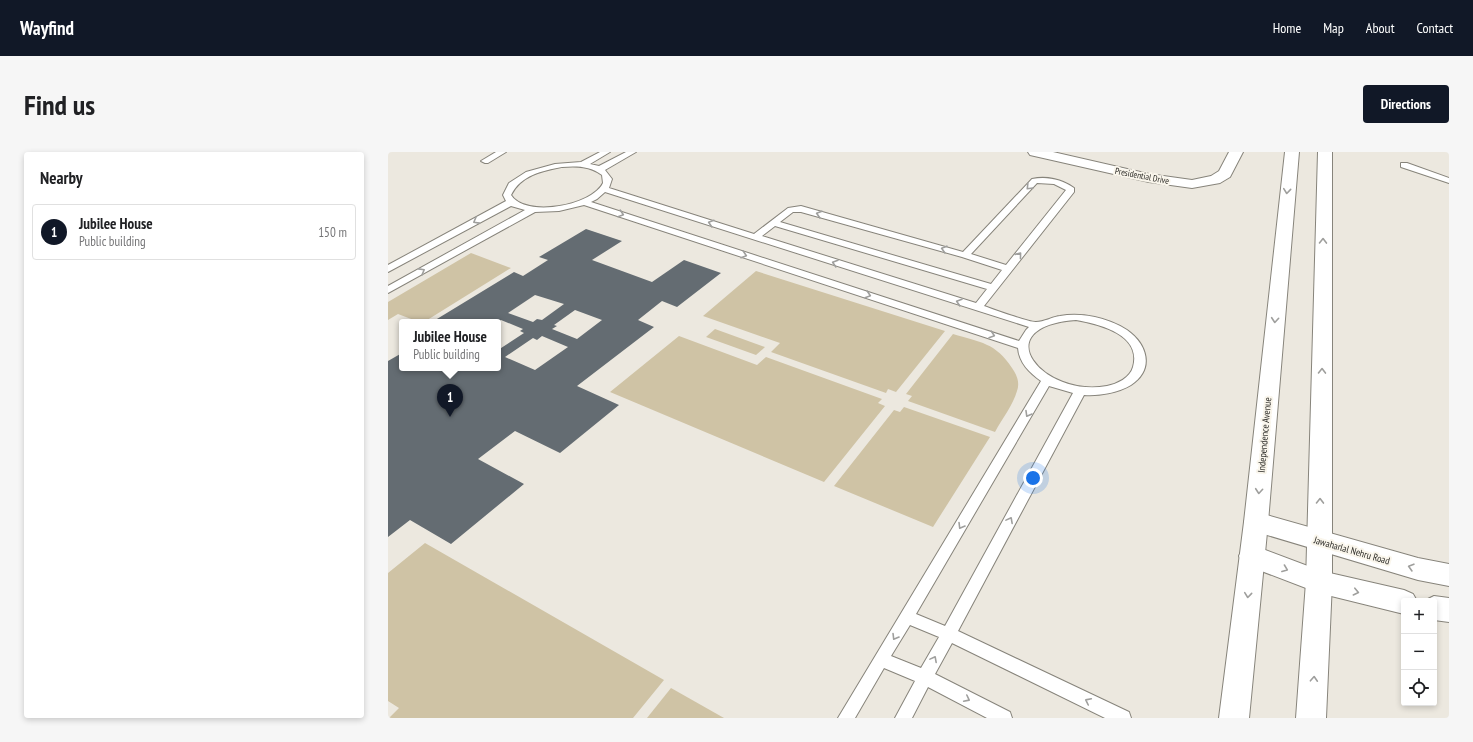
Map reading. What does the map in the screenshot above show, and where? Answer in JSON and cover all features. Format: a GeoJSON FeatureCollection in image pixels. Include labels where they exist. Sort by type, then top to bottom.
{"type":"FeatureCollection","features":[{"type":"Feature","properties":{"kind":"main road","name":"Presidential Drive"},"geometry":{"type":"LineString","coordinates":[[1034,152],[1148,178],[1192,184],[1215,180],[1225,174],[1236,152]]}},
{"type":"Feature","properties":{"kind":"main road","name":"Independence Avenue"},"geometry":{"type":"LineString","coordinates":[[1234,718],[1256,522],[1292,152]]}},
{"type":"Feature","properties":{"kind":"main road"},"geometry":{"type":"LineString","coordinates":[[1311,718],[1319,582],[1325,152]]}},
{"type":"Feature","properties":{"kind":"main road","name":"Jawaharlal Nehru Road"},"geometry":{"type":"LineString","coordinates":[[1256,522],[1418,569],[1449,575]]}},
{"type":"Feature","properties":{"kind":"main road"},"geometry":{"type":"LineString","coordinates":[[1252,556],[1319,582],[1401,601]]}},
{"type":"Feature","properties":{"kind":"main road"},"geometry":{"type":"LineString","coordinates":[[1437,608],[1449,610]]}},
{"type":"Feature","properties":{"kind":"lane"},"geometry":{"type":"LineString","coordinates":[[485,161],[502,152]]}},
{"type":"Feature","properties":{"kind":"lane"},"geometry":{"type":"LineString","coordinates":[[582,165],[606,152]]}},
{"type":"Feature","properties":{"kind":"lane"},"geometry":{"type":"LineString","coordinates":[[600,169],[632,152]]}},
{"type":"Feature","properties":{"kind":"lane"},"geometry":{"type":"LineString","coordinates":[[582,165],[600,169],[606,173],[608,184],[604,190],[584,202],[553,210],[532,210],[516,206],[511,202],[508,193],[510,188],[522,178],[551,167],[582,165]]}},
{"type":"Feature","properties":{"kind":"lane"},"geometry":{"type":"LineString","coordinates":[[1404,165],[1449,181]]}},
{"type":"Feature","properties":{"kind":"lane"},"geometry":{"type":"LineString","coordinates":[[965,255],[1035,181],[1045,180],[1065,185],[1071,190],[978,307]]}},
{"type":"Feature","properties":{"kind":"lane"},"geometry":{"type":"LineString","coordinates":[[604,190],[1037,326]]}},
{"type":"Feature","properties":{"kind":"lane"},"geometry":{"type":"LineString","coordinates":[[388,269],[511,202]]}},
{"type":"Feature","properties":{"kind":"lane"},"geometry":{"type":"LineString","coordinates":[[584,202],[1023,346]]}},
{"type":"Feature","properties":{"kind":"lane"},"geometry":{"type":"LineString","coordinates":[[755,237],[791,210],[801,209],[1008,268]]}},
{"type":"Feature","properties":{"kind":"lane"},"geometry":{"type":"LineString","coordinates":[[388,290],[532,210]]}},
{"type":"Feature","properties":{"kind":"lane"},"geometry":{"type":"LineString","coordinates":[[774,223],[993,288]]}},
{"type":"Feature","properties":{"kind":"lane"},"geometry":{"type":"LineString","coordinates":[[1076,317],[1098,320],[1119,329],[1134,342],[1138,349],[1141,364],[1132,378],[1116,387],[1104,390],[1080,390],[1057,385],[1036,373],[1028,364],[1024,355],[1023,346],[1025,338],[1037,326],[1054,319],[1076,317]]}},
{"type":"Feature","properties":{"kind":"lane"},"geometry":{"type":"LineString","coordinates":[[846,718],[907,618],[1047,380]]}},
{"type":"Feature","properties":{"kind":"lane"},"geometry":{"type":"LineString","coordinates":[[903,718],[1080,390]]}},
{"type":"Feature","properties":{"kind":"lane"},"geometry":{"type":"LineString","coordinates":[[907,618],[948,634],[1123,718]]}},
{"type":"Feature","properties":{"kind":"lane"},"geometry":{"type":"LineString","coordinates":[[882,659],[1004,718]]}},
{"type":"Feature","properties":{"kind":"shaded area"},"geometry":{"type":"Polygon","coordinates":[[[471,253],[511,268],[429,319],[411,319],[398,314],[388,320],[388,302],[471,253]]]}},
{"type":"Feature","properties":{"kind":"shaded area"},"geometry":{"type":"Polygon","coordinates":[[[756,271],[945,331],[896,392],[888,389],[886,393],[771,352],[780,343],[703,316],[756,271]]]}},
{"type":"Feature","properties":{"kind":"shaded area"},"geometry":{"type":"Polygon","coordinates":[[[715,329],[765,347],[756,355],[706,337],[715,329]]]}},
{"type":"Feature","properties":{"kind":"shaded area"},"geometry":{"type":"Polygon","coordinates":[[[953,334],[993,348],[1006,360],[1017,376],[1018,388],[1015,396],[995,432],[908,401],[912,396],[906,394],[953,334]]]}},
{"type":"Feature","properties":{"kind":"shaded area"},"geometry":{"type":"Polygon","coordinates":[[[679,336],[757,365],[766,357],[882,399],[878,403],[885,406],[824,482],[610,392],[679,336]]]}},
{"type":"Feature","properties":{"kind":"shaded area"},"geometry":{"type":"Polygon","coordinates":[[[904,407],[990,437],[933,527],[834,486],[894,410],[900,412],[904,407]]]}},
{"type":"Feature","properties":{"kind":"shaded area"},"geometry":{"type":"Polygon","coordinates":[[[425,543],[664,680],[633,718],[389,718],[399,708],[388,701],[388,573],[425,543]]]}},
{"type":"Feature","properties":{"kind":"shaded area"},"geometry":{"type":"Polygon","coordinates":[[[671,688],[724,718],[647,718],[671,688]]]}},
{"type":"Feature","properties":{"kind":"building"},"geometry":{"type":"Polygon","coordinates":[[[586,229],[622,241],[592,260],[652,282],[684,260],[721,273],[677,307],[662,301],[638,320],[654,327],[577,386],[619,405],[560,453],[515,431],[478,459],[524,484],[451,544],[410,520],[388,537],[388,361],[399,355],[399,371],[501,371],[501,348],[524,333],[520,331],[523,329],[501,319],[437,319],[514,272],[523,276],[548,260],[539,257],[586,229]],[[535,295],[508,313],[533,322],[537,319],[542,320],[564,304],[535,295]],[[575,310],[554,325],[557,326],[552,329],[577,339],[602,320],[575,310]],[[542,336],[537,340],[533,338],[505,357],[535,370],[568,347],[542,336]]]}},
{"type":"Feature","properties":{"kind":"place","name":"Jubilee House"},"geometry":{"type":"Point","coordinates":[450,417]}}]}
